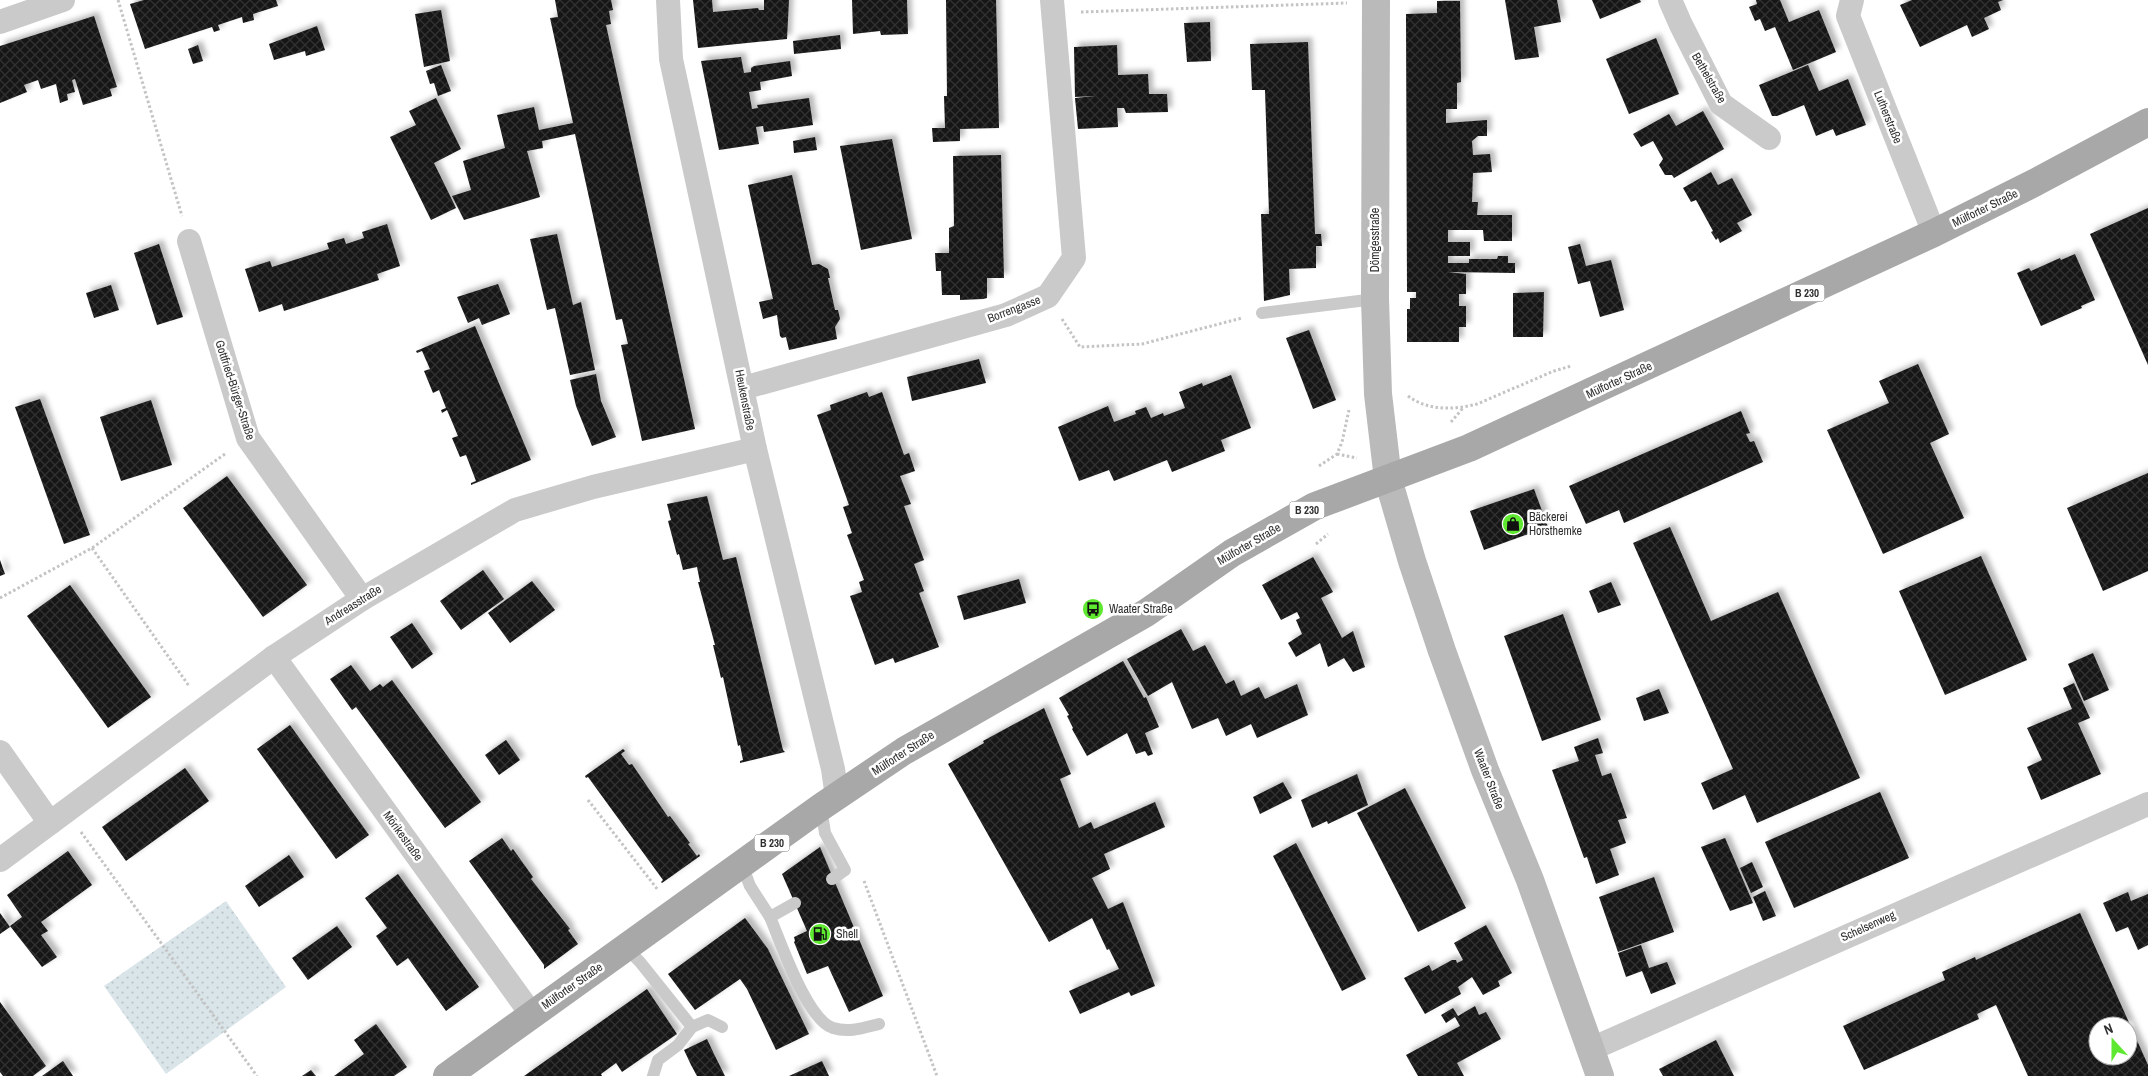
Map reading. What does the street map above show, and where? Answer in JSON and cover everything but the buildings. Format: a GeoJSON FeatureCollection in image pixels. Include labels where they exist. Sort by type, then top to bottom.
{"type":"FeatureCollection","features":[{"type":"Feature","properties":{"kind":"main road","name":"Dömgesstraße"},"geometry":{"type":"LineString","coordinates":[[1379,0],[1375,300],[1378,394],[1388,479]]}},
{"type":"Feature","properties":{"kind":"main road","name":"Mülforter Straße"},"geometry":{"type":"LineString","coordinates":[[447,1076],[829,802],[904,751],[962,716],[1146,613],[1232,552],[1315,506],[1486,440],[1934,233],[2036,182],[2148,122]]}},
{"type":"Feature","properties":{"kind":"main road","name":"Waater Straße"},"geometry":{"type":"LineString","coordinates":[[1388,479],[1412,561],[1442,651],[1485,770],[1530,880],[1589,1050],[1600,1076]]}},
{"type":"Feature","properties":{"kind":"street"},"geometry":{"type":"LineString","coordinates":[[0,22],[63,0]]}},
{"type":"Feature","properties":{"kind":"street","name":"Heukenstraße"},"geometry":{"type":"LineString","coordinates":[[668,0],[671,59],[744,388],[755,449],[833,769],[829,802]]}},
{"type":"Feature","properties":{"kind":"street","name":"Bethelstraße"},"geometry":{"type":"LineString","coordinates":[[1670,0],[1680,25],[1721,104],[1769,138]]}},
{"type":"Feature","properties":{"kind":"street","name":"Lutherstraße"},"geometry":{"type":"LineString","coordinates":[[1852,0],[1848,16],[1934,233]]}},
{"type":"Feature","properties":{"kind":"street","name":"Borrengasse"},"geometry":{"type":"LineString","coordinates":[[744,388],[1006,315],[1048,296],[1074,258],[1052,6]]}},
{"type":"Feature","properties":{"kind":"street","name":"Gottfried-Bürger-Straße"},"geometry":{"type":"LineString","coordinates":[[189,241],[248,438],[362,599]]}},
{"type":"Feature","properties":{"kind":"street","name":"Andreasstraße"},"geometry":{"type":"LineString","coordinates":[[0,860],[274,657],[362,599],[516,510],[593,487],[755,449]]}},
{"type":"Feature","properties":{"kind":"street","name":"Mörikestraße"},"geometry":{"type":"LineString","coordinates":[[274,657],[532,1015]]}},
{"type":"Feature","properties":{"kind":"street"},"geometry":{"type":"LineString","coordinates":[[0,752],[58,817]]}},
{"type":"Feature","properties":{"kind":"street","name":"Schelsenweg"},"geometry":{"type":"LineString","coordinates":[[1589,1050],[2148,804]]}},
{"type":"Feature","properties":{"kind":"lane"},"geometry":{"type":"LineString","coordinates":[[1262,313],[1375,300]]}},
{"type":"Feature","properties":{"kind":"lane"},"geometry":{"type":"LineString","coordinates":[[829,802],[825,833],[845,870],[832,879]]}},
{"type":"Feature","properties":{"kind":"lane"},"geometry":{"type":"LineString","coordinates":[[742,865],[750,886],[770,917],[806,1001],[818,1018],[832,1028],[850,1031],[878,1024]]}},
{"type":"Feature","properties":{"kind":"lane"},"geometry":{"type":"LineString","coordinates":[[770,917],[795,903]]}},
{"type":"Feature","properties":{"kind":"lane"},"geometry":{"type":"LineString","coordinates":[[626,948],[640,962],[692,1027]]}},
{"type":"Feature","properties":{"kind":"lane"},"geometry":{"type":"LineString","coordinates":[[653,1076],[658,1060],[678,1046],[692,1027],[708,1020],[722,1026]]}},
{"type":"Feature","properties":{"kind":"path"},"geometry":{"type":"LineString","coordinates":[[118,0],[189,241]]}},
{"type":"Feature","properties":{"kind":"path"},"geometry":{"type":"LineString","coordinates":[[1052,6],[1296,6],[1379,0]]}},
{"type":"Feature","properties":{"kind":"path"},"geometry":{"type":"LineString","coordinates":[[1048,296],[1080,348],[1142,344],[1262,313]]}},
{"type":"Feature","properties":{"kind":"path"},"geometry":{"type":"LineString","coordinates":[[1424,404],[1448,409],[1464,408]]}},
{"type":"Feature","properties":{"kind":"path"},"geometry":{"type":"LineString","coordinates":[[0,598],[92,548],[248,438]]}},
{"type":"Feature","properties":{"kind":"path"},"geometry":{"type":"LineString","coordinates":[[1319,466],[1337,454],[1343,440]]}},
{"type":"Feature","properties":{"kind":"path"},"geometry":{"type":"LineString","coordinates":[[92,548],[204,708]]}},
{"type":"Feature","properties":{"kind":"path"},"geometry":{"type":"LineString","coordinates":[[588,800],[673,913]]}},
{"type":"Feature","properties":{"kind":"path"},"geometry":{"type":"LineString","coordinates":[[58,817],[257,1076]]}},
{"type":"Feature","properties":{"kind":"path"},"geometry":{"type":"LineString","coordinates":[[862,876],[938,1076]]}},
{"type":"Feature","properties":{"kind":"shaded area"},"geometry":{"type":"Polygon","coordinates":[[[226,901],[286,987],[166,1074],[104,986],[226,901]]]}},
{"type":"Feature","properties":{"kind":"place","name":"Bäckerei Horsthemke"},"geometry":{"type":"Point","coordinates":[1513,524]}},
{"type":"Feature","properties":{"kind":"place","name":"Waater Straße"},"geometry":{"type":"Point","coordinates":[1093,609]}},
{"type":"Feature","properties":{"kind":"place","name":"Shell"},"geometry":{"type":"Point","coordinates":[820,934]}}]}
